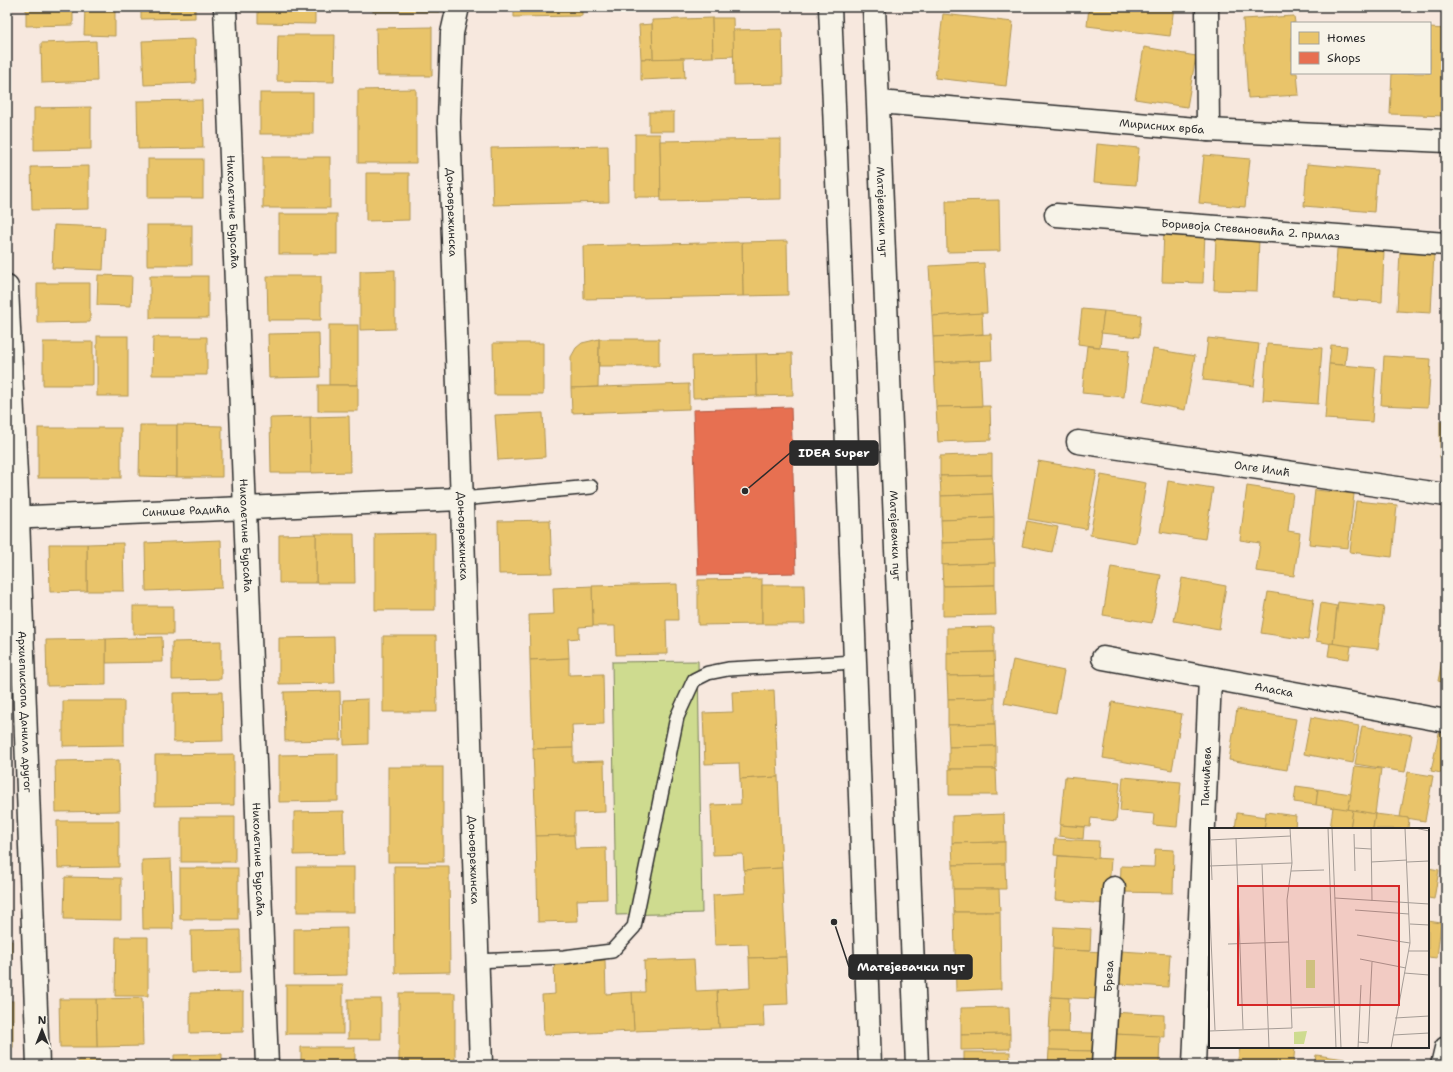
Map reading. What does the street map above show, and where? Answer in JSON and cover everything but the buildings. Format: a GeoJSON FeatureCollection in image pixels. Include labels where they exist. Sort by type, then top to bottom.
{"type":"FeatureCollection","features":[{"type":"Feature","properties":{"kind":"street","name":"Николетине Бурсаћа"},"geometry":{"type":"LineString","coordinates":[[225,7],[267,1065]]}},
{"type":"Feature","properties":{"kind":"street","name":"Доњоврежинска"},"geometry":{"type":"LineString","coordinates":[[458,7],[452,33],[449,121],[476,961],[481,1065]]}},
{"type":"Feature","properties":{"kind":"street"},"geometry":{"type":"LineString","coordinates":[[830,7],[870,1065]]}},
{"type":"Feature","properties":{"kind":"street","name":"Матејевачки пут"},"geometry":{"type":"LineString","coordinates":[[874,7],[917,1065]]}},
{"type":"Feature","properties":{"kind":"street"},"geometry":{"type":"LineString","coordinates":[[1207,7],[1208,130]]}},
{"type":"Feature","properties":{"kind":"street","name":"Мирисних врба"},"geometry":{"type":"LineString","coordinates":[[879,102],[1208,130],[1446,141]]}},
{"type":"Feature","properties":{"kind":"street","name":"Боривоја Стевановића 2. прилаз"},"geometry":{"type":"LineString","coordinates":[[1056,215],[1446,244]]}},
{"type":"Feature","properties":{"kind":"street","name":"Архиепископа Данила другог"},"geometry":{"type":"LineString","coordinates":[[7,287],[12,518],[38,1065]]}},
{"type":"Feature","properties":{"kind":"street","name":"Олге Илић"},"geometry":{"type":"LineString","coordinates":[[1078,442],[1446,495]]}},
{"type":"Feature","properties":{"kind":"street","name":"Синише Радића"},"geometry":{"type":"LineString","coordinates":[[12,518],[461,499]]}},
{"type":"Feature","properties":{"kind":"street","name":"Аласка"},"geometry":{"type":"LineString","coordinates":[[1103,658],[1446,721]]}},
{"type":"Feature","properties":{"kind":"street","name":"Панчићева"},"geometry":{"type":"LineString","coordinates":[[1194,1065],[1210,678]]}},
{"type":"Feature","properties":{"kind":"street","name":"Бреза"},"geometry":{"type":"LineString","coordinates":[[1103,1065],[1114,888]]}},
{"type":"Feature","properties":{"kind":"street"},"geometry":{"type":"LineString","coordinates":[[1442,1065],[1446,1048]]}},
{"type":"Feature","properties":{"kind":"lane"},"geometry":{"type":"LineString","coordinates":[[461,499],[591,487]]}},
{"type":"Feature","properties":{"kind":"lane"},"geometry":{"type":"LineString","coordinates":[[476,961],[564,957],[612,951],[634,926],[677,717],[694,680],[708,673],[728,669],[855,662]]}},
{"type":"Feature","properties":{"kind":"green space"},"geometry":{"type":"Polygon","coordinates":[[[698,661],[702,913],[616,915],[612,662],[698,661]]]}},
{"type":"Feature","properties":{"kind":"place","name":"IDEA Super"},"geometry":{"type":"Point","coordinates":[745,491]}},
{"type":"Feature","properties":{"kind":"place","name":"Матејевачки пут"},"geometry":{"type":"Point","coordinates":[834,922]}}]}
